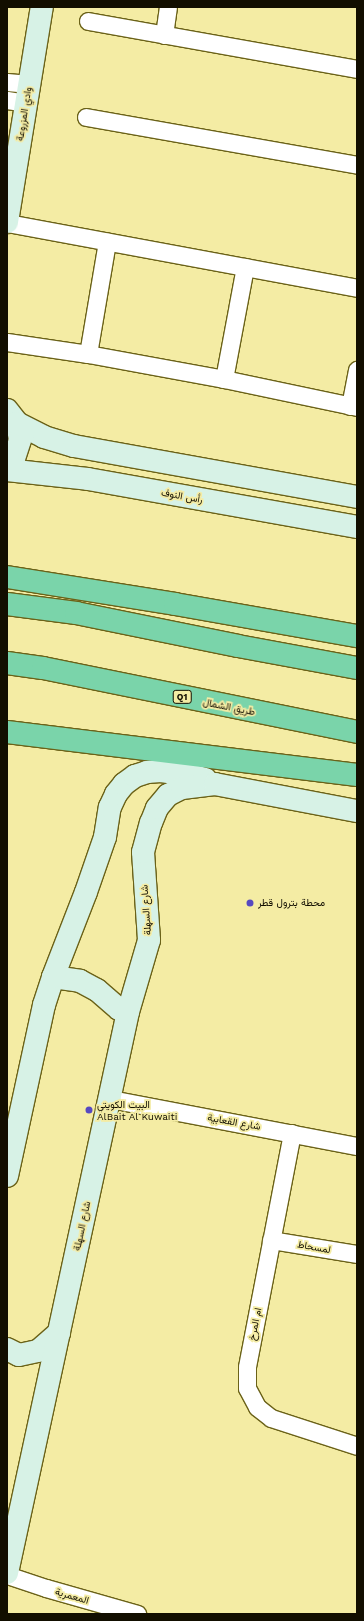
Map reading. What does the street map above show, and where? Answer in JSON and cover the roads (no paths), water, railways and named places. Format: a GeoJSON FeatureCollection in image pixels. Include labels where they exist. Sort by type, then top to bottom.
{"type":"FeatureCollection","features":[{"type":"Feature","properties":{"kind":"highway"},"geometry":{"type":"LineString","coordinates":[[7,577],[175,604],[357,636]]}},
{"type":"Feature","properties":{"kind":"highway"},"geometry":{"type":"LineString","coordinates":[[7,604],[76,613],[238,646],[357,668]]}},
{"type":"Feature","properties":{"kind":"highway","name":"طريق الشمال"},"geometry":{"type":"LineString","coordinates":[[7,663],[43,668],[357,732]]}},
{"type":"Feature","properties":{"kind":"highway"},"geometry":{"type":"LineString","coordinates":[[7,732],[357,775]]}},
{"type":"Feature","properties":{"kind":"street","name":"وادي المزروعة"},"geometry":{"type":"LineString","coordinates":[[7,222],[21,96],[42,7]]}},
{"type":"Feature","properties":{"kind":"street"},"geometry":{"type":"LineString","coordinates":[[164,35],[168,7]]}},
{"type":"Feature","properties":{"kind":"street"},"geometry":{"type":"LineString","coordinates":[[88,21],[357,69]]}},
{"type":"Feature","properties":{"kind":"street"},"geometry":{"type":"LineString","coordinates":[[7,82],[21,96]]}},
{"type":"Feature","properties":{"kind":"street"},"geometry":{"type":"LineString","coordinates":[[86,117],[357,165]]}},
{"type":"Feature","properties":{"kind":"street"},"geometry":{"type":"LineString","coordinates":[[7,222],[357,288]]}},
{"type":"Feature","properties":{"kind":"street"},"geometry":{"type":"LineString","coordinates":[[88,354],[107,242]]}},
{"type":"Feature","properties":{"kind":"street"},"geometry":{"type":"LineString","coordinates":[[224,380],[245,267]]}},
{"type":"Feature","properties":{"kind":"street"},"geometry":{"type":"LineString","coordinates":[[7,342],[88,354],[353,407],[357,370]]}},
{"type":"Feature","properties":{"kind":"street"},"geometry":{"type":"LineString","coordinates":[[7,465],[14,458],[18,450],[20,440],[12,416]]}},
{"type":"Feature","properties":{"kind":"street"},"geometry":{"type":"LineString","coordinates":[[12,416],[44,437],[74,446],[357,497]]}},
{"type":"Feature","properties":{"kind":"street","name":"رأس النوف"},"geometry":{"type":"LineString","coordinates":[[7,470],[88,479],[357,527]]}},
{"type":"Feature","properties":{"kind":"street"},"geometry":{"type":"LineString","coordinates":[[7,1176],[44,1006],[53,977],[86,892],[105,837],[110,806],[116,794],[124,784],[135,776],[147,772],[161,771],[190,775],[215,784],[357,811]]}},
{"type":"Feature","properties":{"kind":"street","name":"شارع السهلة"},"geometry":{"type":"LineString","coordinates":[[7,1574],[128,1012],[149,940],[143,852],[157,808],[168,795],[182,788],[215,784]]}},
{"type":"Feature","properties":{"kind":"street"},"geometry":{"type":"LineString","coordinates":[[53,977],[80,981],[97,990],[119,1009],[128,1012]]}},
{"type":"Feature","properties":{"kind":"street","name":"شارع القعابية"},"geometry":{"type":"LineString","coordinates":[[110,1099],[357,1146]]}},
{"type":"Feature","properties":{"kind":"street","name":"ام المرخ"},"geometry":{"type":"LineString","coordinates":[[292,1133],[246,1378],[251,1398],[257,1407],[270,1418],[357,1446]]}},
{"type":"Feature","properties":{"kind":"street","name":"لمسحاط"},"geometry":{"type":"LineString","coordinates":[[271,1240],[357,1254]]}},
{"type":"Feature","properties":{"kind":"street"},"geometry":{"type":"LineString","coordinates":[[7,1349],[18,1354],[38,1352],[59,1334]]}},
{"type":"Feature","properties":{"kind":"street","name":"المعمرية"},"geometry":{"type":"LineString","coordinates":[[7,1574],[46,1588],[137,1614]]}},
{"type":"Feature","properties":{"kind":"place","name":"محطة بترول قطر"},"geometry":{"type":"Point","coordinates":[250,903]}},
{"type":"Feature","properties":{"kind":"place","name":"البيت الكويتي AlBait Al Kuwaiti"},"geometry":{"type":"Point","coordinates":[89,1110]}}]}
